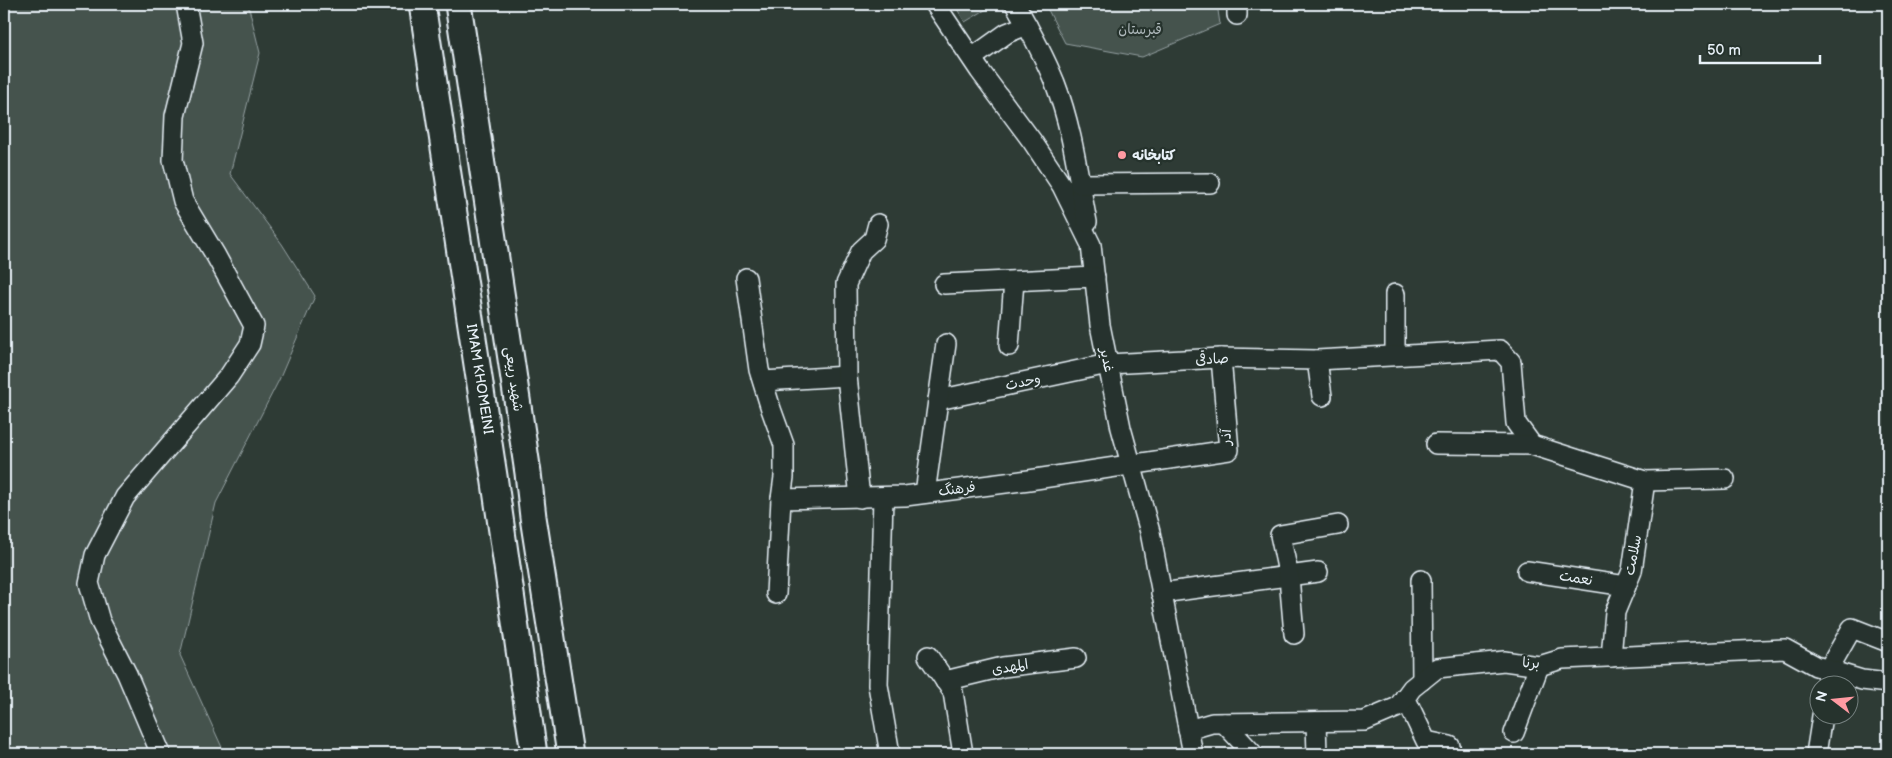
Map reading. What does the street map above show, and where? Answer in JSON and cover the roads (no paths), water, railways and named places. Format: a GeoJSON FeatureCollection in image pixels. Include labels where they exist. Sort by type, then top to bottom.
{"type":"FeatureCollection","features":[{"type":"Feature","properties":{"kind":"main road","name":"IMAM KHOMEINI"},"geometry":{"type":"LineString","coordinates":[[422,4],[501,520],[534,754]]}},
{"type":"Feature","properties":{"kind":"main road","name":"شهید ربیعی"},"geometry":{"type":"LineString","coordinates":[[458,4],[533,517],[570,754]]}},
{"type":"Feature","properties":{"kind":"main road"},"geometry":{"type":"LineString","coordinates":[[494,476],[528,473]]}},
{"type":"Feature","properties":{"kind":"main road"},"geometry":{"type":"LineString","coordinates":[[501,520],[533,517]]}},
{"type":"Feature","properties":{"kind":"street"},"geometry":{"type":"LineString","coordinates":[[161,754],[127,674],[100,621],[89,583],[95,555],[125,497],[229,376],[250,344],[254,326],[216,256],[183,201],[173,160],[175,116],[193,43],[186,4]]}},
{"type":"Feature","properties":{"kind":"street","name":"غدیر"},"geometry":{"type":"LineString","coordinates":[[935,4],[1062,186],[1091,245],[1100,326],[1121,428],[1150,532],[1193,754]]}},
{"type":"Feature","properties":{"kind":"street"},"geometry":{"type":"LineString","coordinates":[[1016,4],[1055,84],[1072,142],[1091,245]]}},
{"type":"Feature","properties":{"kind":"street"},"geometry":{"type":"LineString","coordinates":[[972,58],[1007,33],[1027,25]]}},
{"type":"Feature","properties":{"kind":"street"},"geometry":{"type":"LineString","coordinates":[[1080,184],[1210,183]]}},
{"type":"Feature","properties":{"kind":"street"},"geometry":{"type":"LineString","coordinates":[[860,498],[847,376],[846,284],[861,251],[874,238],[878,224]]}},
{"type":"Feature","properties":{"kind":"street"},"geometry":{"type":"LineString","coordinates":[[944,284],[1095,277]]}},
{"type":"Feature","properties":{"kind":"street"},"geometry":{"type":"LineString","coordinates":[[746,278],[759,370],[784,445],[784,477],[776,594]]}},
{"type":"Feature","properties":{"kind":"street"},"geometry":{"type":"LineString","coordinates":[[1009,346],[1014,281]]}},
{"type":"Feature","properties":{"kind":"street"},"geometry":{"type":"LineString","coordinates":[[1395,294],[1395,355]]}},
{"type":"Feature","properties":{"kind":"street"},"geometry":{"type":"LineString","coordinates":[[925,493],[946,344]]}},
{"type":"Feature","properties":{"kind":"street","name":"صادقی"},"geometry":{"type":"LineString","coordinates":[[1108,364],[1221,358],[1317,360],[1500,350],[1511,362],[1516,423],[1532,445]]}},
{"type":"Feature","properties":{"kind":"street","name":"آذر"},"geometry":{"type":"LineString","coordinates":[[1131,464],[1229,450],[1221,358]]}},
{"type":"Feature","properties":{"kind":"street"},"geometry":{"type":"LineString","coordinates":[[1317,360],[1322,396]]}},
{"type":"Feature","properties":{"kind":"street","name":"وحدت"},"geometry":{"type":"LineString","coordinates":[[938,400],[1108,364]]}},
{"type":"Feature","properties":{"kind":"street"},"geometry":{"type":"LineString","coordinates":[[762,381],[847,376]]}},
{"type":"Feature","properties":{"kind":"street"},"geometry":{"type":"LineString","coordinates":[[1436,444],[1532,445],[1645,481],[1725,479]]}},
{"type":"Feature","properties":{"kind":"street","name":"فرهنگ"},"geometry":{"type":"LineString","coordinates":[[781,499],[860,498],[925,493],[1029,480],[1131,464]]}},
{"type":"Feature","properties":{"kind":"street","name":"سلامت"},"geometry":{"type":"LineString","coordinates":[[1611,657],[1616,612],[1632,571],[1645,481]]}},
{"type":"Feature","properties":{"kind":"street"},"geometry":{"type":"LineString","coordinates":[[883,497],[878,685],[890,754]]}},
{"type":"Feature","properties":{"kind":"street"},"geometry":{"type":"LineString","coordinates":[[1294,634],[1289,577],[1280,535],[1338,524]]}},
{"type":"Feature","properties":{"kind":"street","name":"نعمت"},"geometry":{"type":"LineString","coordinates":[[1527,571],[1626,586]]}},
{"type":"Feature","properties":{"kind":"street"},"geometry":{"type":"LineString","coordinates":[[1161,593],[1318,572]]}},
{"type":"Feature","properties":{"kind":"street"},"geometry":{"type":"LineString","coordinates":[[1422,580],[1422,680]]}},
{"type":"Feature","properties":{"kind":"street"},"geometry":{"type":"LineString","coordinates":[[1828,676],[1852,628],[1888,642]]}},
{"type":"Feature","properties":{"kind":"street","name":"برنا"},"geometry":{"type":"LineString","coordinates":[[1188,730],[1212,723],[1365,721],[1398,707],[1412,688],[1437,668],[1504,661],[1539,666],[1562,659],[1785,649],[1816,666],[1825,676]]}},
{"type":"Feature","properties":{"kind":"street"},"geometry":{"type":"LineString","coordinates":[[928,656],[952,692],[963,754]]}},
{"type":"Feature","properties":{"kind":"street","name":"المهدی"},"geometry":{"type":"LineString","coordinates":[[945,681],[1003,667],[1076,658]]}},
{"type":"Feature","properties":{"kind":"street"},"geometry":{"type":"LineString","coordinates":[[1514,733],[1539,666]]}},
{"type":"Feature","properties":{"kind":"street","name":"برنا"},"geometry":{"type":"LineString","coordinates":[[1860,680],[1888,683]]}},
{"type":"Feature","properties":{"kind":"street"},"geometry":{"type":"LineString","coordinates":[[1405,697],[1426,741],[1450,746]]}},
{"type":"Feature","properties":{"kind":"street"},"geometry":{"type":"LineString","coordinates":[[1316,722],[1318,754]]}},
{"type":"Feature","properties":{"kind":"street"},"geometry":{"type":"LineString","coordinates":[[1224,723],[1253,754]]}},
{"type":"Feature","properties":{"kind":"street"},"geometry":{"type":"LineString","coordinates":[[1816,754],[1820,726]]}},
{"type":"Feature","properties":{"kind":"place","name":"کتابخانه"},"geometry":{"type":"Point","coordinates":[1122,155]}},
{"type":"Feature","properties":{"kind":"park label","name":"قبرستان"},"geometry":{"type":"Point","coordinates":[1140,29]}}]}
